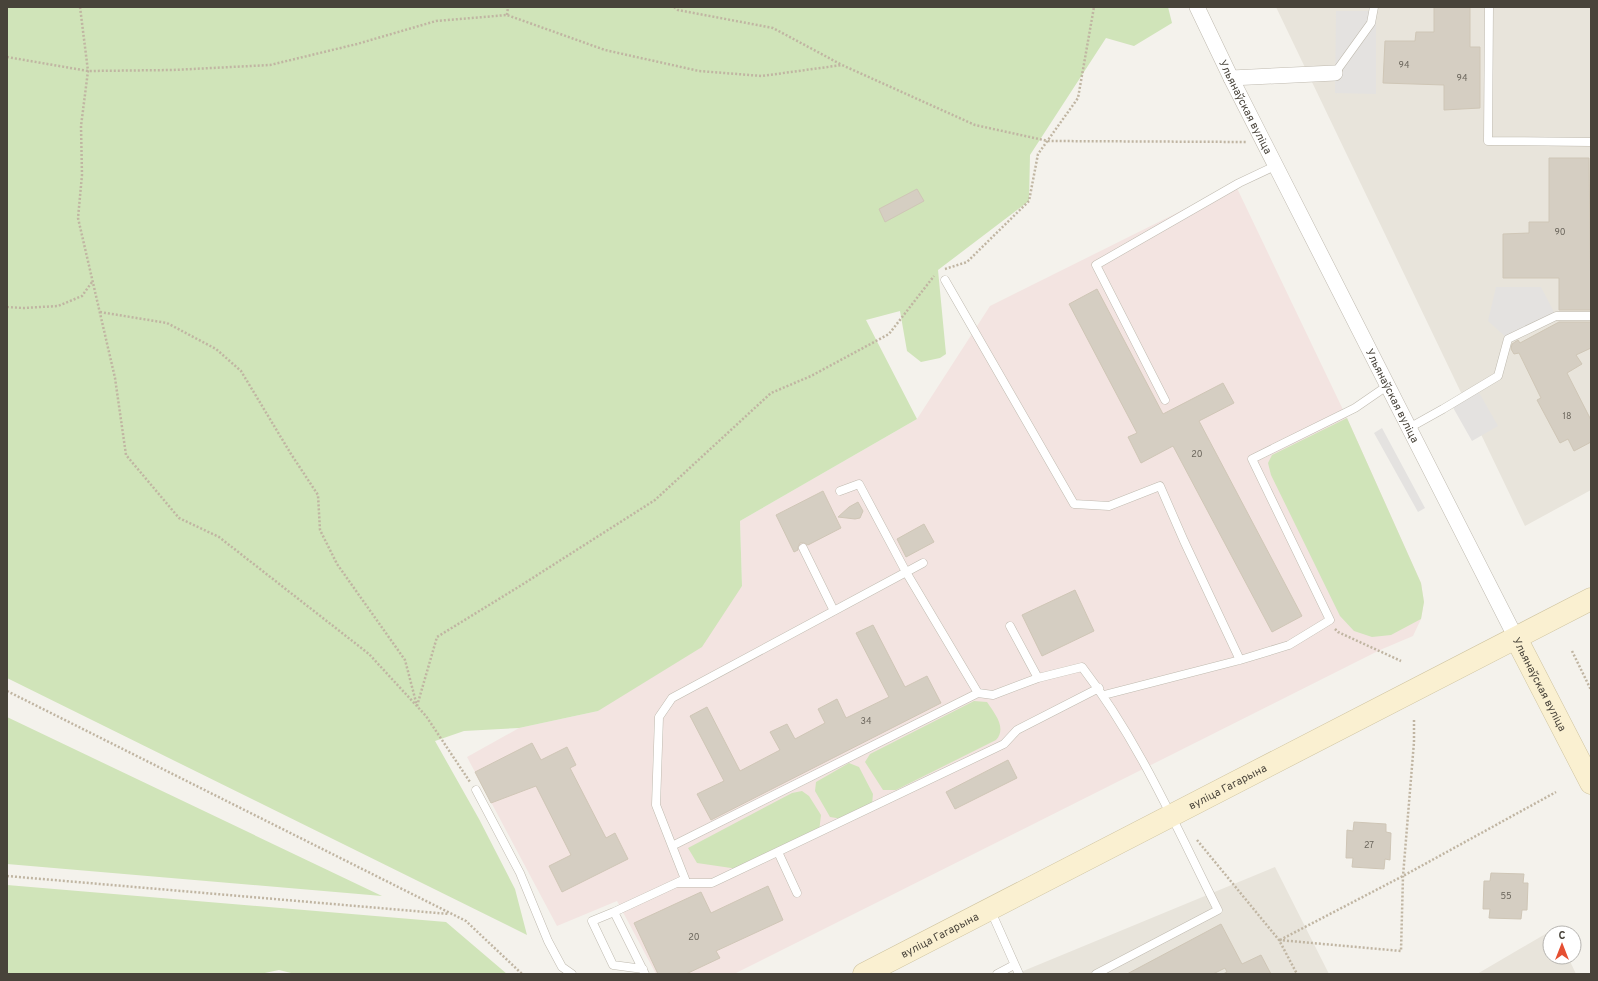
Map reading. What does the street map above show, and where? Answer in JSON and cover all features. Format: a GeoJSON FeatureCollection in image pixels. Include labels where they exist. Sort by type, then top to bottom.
{"type":"FeatureCollection","features":[{"type":"Feature","properties":{"kind":"main road","name":"вуліца Гагарына"},"geometry":{"type":"LineString","coordinates":[[864,974],[1591,599]]}},
{"type":"Feature","properties":{"kind":"main road","name":"Ульянаўская вуліца"},"geometry":{"type":"LineString","coordinates":[[1516,638],[1591,783]]}},
{"type":"Feature","properties":{"kind":"street","name":"Ульянаўская вуліца"},"geometry":{"type":"LineString","coordinates":[[1197,7],[1275,166],[1516,638]]}},
{"type":"Feature","properties":{"kind":"street"},"geometry":{"type":"LineString","coordinates":[[1231,78],[1335,73]]}},
{"type":"Feature","properties":{"kind":"lane"},"geometry":{"type":"LineString","coordinates":[[1335,73],[1371,23],[1374,7]]}},
{"type":"Feature","properties":{"kind":"lane"},"geometry":{"type":"LineString","coordinates":[[1490,7],[1488,141],[1591,142]]}},
{"type":"Feature","properties":{"kind":"lane"},"geometry":{"type":"LineString","coordinates":[[1165,400],[1096,264],[1239,183],[1275,166]]}},
{"type":"Feature","properties":{"kind":"lane"},"geometry":{"type":"LineString","coordinates":[[945,280],[1074,504],[1110,506],[1160,486],[1240,660]]}},
{"type":"Feature","properties":{"kind":"lane"},"geometry":{"type":"LineString","coordinates":[[1409,428],[1498,376],[1508,339],[1556,316],[1591,316]]}},
{"type":"Feature","properties":{"kind":"lane"},"geometry":{"type":"LineString","coordinates":[[1104,695],[1240,660],[1289,645],[1330,620],[1252,459],[1355,408],[1387,386]]}},
{"type":"Feature","properties":{"kind":"lane"},"geometry":{"type":"LineString","coordinates":[[840,491],[859,484],[906,572],[978,693]]}},
{"type":"Feature","properties":{"kind":"lane"},"geometry":{"type":"LineString","coordinates":[[803,548],[834,611]]}},
{"type":"Feature","properties":{"kind":"lane"},"geometry":{"type":"LineString","coordinates":[[644,972],[613,965],[592,921],[685,879],[656,804],[659,717],[672,698],[923,563]]}},
{"type":"Feature","properties":{"kind":"lane"},"geometry":{"type":"LineString","coordinates":[[1010,626],[1038,678]]}},
{"type":"Feature","properties":{"kind":"lane"},"geometry":{"type":"LineString","coordinates":[[672,846],[978,693],[993,695],[1038,678],[1082,667],[1104,695],[1147,767],[1218,910],[1096,974]]}},
{"type":"Feature","properties":{"kind":"lane"},"geometry":{"type":"LineString","coordinates":[[678,883],[712,883],[1004,744],[1017,730],[1099,688]]}},
{"type":"Feature","properties":{"kind":"lane"},"geometry":{"type":"LineString","coordinates":[[476,790],[520,873],[548,941],[562,968],[572,974]]}},
{"type":"Feature","properties":{"kind":"lane"},"geometry":{"type":"LineString","coordinates":[[778,852],[797,894]]}},
{"type":"Feature","properties":{"kind":"lane"},"geometry":{"type":"LineString","coordinates":[[990,909],[1019,974]]}},
{"type":"Feature","properties":{"kind":"lane"},"geometry":{"type":"LineString","coordinates":[[614,912],[644,972]]}},
{"type":"Feature","properties":{"kind":"lane"},"geometry":{"type":"LineString","coordinates":[[997,974],[1014,965]]}},
{"type":"Feature","properties":{"kind":"path"},"geometry":{"type":"LineString","coordinates":[[80,7],[88,71],[81,126],[82,175],[78,218],[115,378],[126,455],[179,518],[219,537],[369,654],[426,716],[476,790]]}},
{"type":"Feature","properties":{"kind":"path"},"geometry":{"type":"LineString","coordinates":[[507,15],[508,7]]}},
{"type":"Feature","properties":{"kind":"path"},"geometry":{"type":"LineString","coordinates":[[674,7],[678,10],[773,28],[842,65],[975,125],[1048,141],[1263,142]]}},
{"type":"Feature","properties":{"kind":"path"},"geometry":{"type":"LineString","coordinates":[[417,706],[437,637],[655,500],[771,393],[811,376],[889,334],[938,270],[967,262],[1030,201],[1038,154],[1078,98],[1094,7]]}},
{"type":"Feature","properties":{"kind":"path"},"geometry":{"type":"LineString","coordinates":[[7,57],[88,71],[173,70],[270,65],[357,44],[436,21],[507,15],[604,50],[699,71],[762,76],[842,65]]}},
{"type":"Feature","properties":{"kind":"path"},"geometry":{"type":"LineString","coordinates":[[7,307],[23,308],[58,306],[82,296],[93,282]]}},
{"type":"Feature","properties":{"kind":"path"},"geometry":{"type":"LineString","coordinates":[[100,312],[167,323],[216,349],[240,371],[318,495],[320,530],[337,564],[405,660],[417,706]]}},
{"type":"Feature","properties":{"kind":"path"},"geometry":{"type":"LineString","coordinates":[[1330,620],[1338,632],[1401,661]]}},
{"type":"Feature","properties":{"kind":"path"},"geometry":{"type":"LineString","coordinates":[[1572,651],[1591,690]]}},
{"type":"Feature","properties":{"kind":"path"},"geometry":{"type":"LineString","coordinates":[[7,691],[466,921],[522,974]]}},
{"type":"Feature","properties":{"kind":"path"},"geometry":{"type":"LineString","coordinates":[[1279,940],[1401,951],[1403,876],[1413,757],[1414,718]]}},
{"type":"Feature","properties":{"kind":"path"},"geometry":{"type":"LineString","coordinates":[[1279,940],[1403,876],[1556,792]]}},
{"type":"Feature","properties":{"kind":"path"},"geometry":{"type":"LineString","coordinates":[[1193,836],[1279,940],[1297,974]]}},
{"type":"Feature","properties":{"kind":"path"},"geometry":{"type":"LineString","coordinates":[[7,876],[452,914]]}},
{"type":"Feature","properties":{"kind":"shaded area"},"geometry":{"type":"Polygon","coordinates":[[[1276,7],[1591,7],[1591,490],[1525,526],[1276,7]]]}},
{"type":"Feature","properties":{"kind":"shaded area"},"geometry":{"type":"Polygon","coordinates":[[[1336,11],[1376,11],[1376,94],[1335,93],[1336,11]]]}},
{"type":"Feature","properties":{"kind":"shaded area"},"geometry":{"type":"Polygon","coordinates":[[[1235,184],[1347,418],[1421,583],[1424,602],[1421,619],[1413,636],[1380,650],[734,974],[656,974],[617,901],[557,926],[467,757],[519,728],[598,711],[742,586],[740,521],[917,419],[990,306],[1235,184]]]}},
{"type":"Feature","properties":{"kind":"shaded area"},"geometry":{"type":"Polygon","coordinates":[[[1496,287],[1541,287],[1556,316],[1508,339],[1488,321],[1496,287]]]}},
{"type":"Feature","properties":{"kind":"shaded area"},"geometry":{"type":"Polygon","coordinates":[[[1477,389],[1498,426],[1472,441],[1451,404],[1477,389]]]}},
{"type":"Feature","properties":{"kind":"shaded area"},"geometry":{"type":"Polygon","coordinates":[[[1382,428],[1425,508],[1418,512],[1374,433],[1382,428]]]}},
{"type":"Feature","properties":{"kind":"shaded area"},"geometry":{"type":"Polygon","coordinates":[[[1275,867],[1329,974],[1016,974],[1275,867]]]}},
{"type":"Feature","properties":{"kind":"shaded area"},"geometry":{"type":"Polygon","coordinates":[[[1542,936],[1542,965],[1572,965],[1576,974],[1477,974],[1542,936]]]}},
{"type":"Feature","properties":{"kind":"green space"},"geometry":{"type":"Polygon","coordinates":[[[7,7],[1168,7],[1172,23],[1134,46],[1106,38],[1030,155],[1029,201],[938,270],[946,354],[940,358],[921,362],[907,351],[900,311],[866,320],[917,419],[740,521],[742,586],[702,647],[598,711],[519,728],[464,731],[435,741],[479,819],[515,889],[527,935],[7,678],[7,7]]]}},
{"type":"Feature","properties":{"kind":"green space"},"geometry":{"type":"Polygon","coordinates":[[[1347,418],[1421,583],[1424,602],[1421,619],[1391,635],[1372,637],[1354,631],[1340,616],[1271,475],[1268,463],[1272,455],[1347,418]]]}},
{"type":"Feature","properties":{"kind":"green space"},"geometry":{"type":"Polygon","coordinates":[[[974,701],[987,702],[999,721],[1000,731],[996,740],[896,790],[883,790],[865,762],[870,754],[974,701]]]}},
{"type":"Feature","properties":{"kind":"green space"},"geometry":{"type":"Polygon","coordinates":[[[7,717],[382,896],[7,864],[7,717]]]}},
{"type":"Feature","properties":{"kind":"green space"},"geometry":{"type":"Polygon","coordinates":[[[849,763],[859,767],[873,794],[872,804],[843,819],[830,817],[815,791],[816,782],[849,763]]]}},
{"type":"Feature","properties":{"kind":"green space"},"geometry":{"type":"Polygon","coordinates":[[[802,791],[809,796],[821,815],[819,832],[738,869],[697,863],[688,848],[792,793],[802,791]]]}},
{"type":"Feature","properties":{"kind":"green space"},"geometry":{"type":"Polygon","coordinates":[[[7,885],[446,922],[507,974],[295,974],[279,970],[260,974],[7,974],[7,885]]]}},
{"type":"Feature","properties":{"kind":"building"},"geometry":{"type":"Polygon","coordinates":[[[1434,7],[1470,7],[1470,47],[1480,47],[1480,108],[1444,110],[1444,85],[1383,83],[1385,41],[1415,41],[1416,32],[1434,32],[1434,7]]]}},
{"type":"Feature","properties":{"kind":"building"},"geometry":{"type":"Polygon","coordinates":[[[1549,158],[1589,158],[1591,310],[1559,310],[1559,278],[1503,278],[1503,234],[1529,233],[1529,222],[1549,222],[1549,158]]]}},
{"type":"Feature","properties":{"kind":"building"},"geometry":{"type":"Polygon","coordinates":[[[917,189],[924,201],[885,222],[879,209],[917,189]]]}},
{"type":"Feature","properties":{"kind":"building"},"geometry":{"type":"Polygon","coordinates":[[[1097,289],[1163,414],[1223,383],[1234,403],[1199,421],[1302,616],[1272,632],[1173,446],[1141,463],[1128,437],[1137,433],[1069,304],[1097,289]]]}},
{"type":"Feature","properties":{"kind":"building"},"geometry":{"type":"Polygon","coordinates":[[[1559,322],[1591,322],[1591,348],[1576,355],[1582,364],[1567,373],[1591,420],[1591,442],[1574,451],[1568,439],[1560,443],[1537,400],[1541,398],[1519,353],[1514,354],[1511,349],[1512,344],[1518,340],[1520,343],[1559,322]]]}},
{"type":"Feature","properties":{"kind":"building"},"geometry":{"type":"Polygon","coordinates":[[[823,491],[841,528],[808,545],[800,543],[798,550],[794,552],[776,515],[823,491]]]}},
{"type":"Feature","properties":{"kind":"building"},"geometry":{"type":"Polygon","coordinates":[[[858,502],[863,511],[860,518],[855,519],[838,517],[849,507],[858,502]]]}},
{"type":"Feature","properties":{"kind":"building"},"geometry":{"type":"Polygon","coordinates":[[[924,524],[934,542],[906,557],[897,539],[924,524]]]}},
{"type":"Feature","properties":{"kind":"building"},"geometry":{"type":"Polygon","coordinates":[[[1075,590],[1094,631],[1042,656],[1022,615],[1075,590]]]}},
{"type":"Feature","properties":{"kind":"building"},"geometry":{"type":"Polygon","coordinates":[[[873,625],[905,687],[927,676],[941,703],[711,820],[697,794],[724,781],[690,716],[707,707],[740,771],[780,750],[770,732],[787,724],[795,739],[825,723],[818,709],[837,699],[846,718],[889,697],[856,633],[873,625]]]}},
{"type":"Feature","properties":{"kind":"building"},"geometry":{"type":"Polygon","coordinates":[[[532,743],[541,760],[567,747],[576,765],[570,768],[606,838],[615,833],[628,859],[562,892],[549,866],[571,855],[536,786],[491,803],[475,772],[532,743]]]}},
{"type":"Feature","properties":{"kind":"building"},"geometry":{"type":"Polygon","coordinates":[[[1008,760],[1017,778],[955,809],[946,792],[1008,760]]]}},
{"type":"Feature","properties":{"kind":"building"},"geometry":{"type":"Polygon","coordinates":[[[1354,822],[1386,824],[1386,832],[1391,833],[1390,860],[1385,859],[1384,869],[1352,867],[1353,858],[1346,858],[1347,830],[1353,831],[1354,822]]]}},
{"type":"Feature","properties":{"kind":"building"},"geometry":{"type":"Polygon","coordinates":[[[1491,873],[1524,874],[1523,883],[1528,883],[1527,910],[1522,910],[1521,919],[1489,918],[1490,909],[1483,909],[1484,881],[1490,881],[1491,873]]]}},
{"type":"Feature","properties":{"kind":"building"},"geometry":{"type":"Polygon","coordinates":[[[768,886],[783,920],[716,951],[720,958],[686,974],[658,974],[634,923],[701,892],[711,913],[768,886]]]}},
{"type":"Feature","properties":{"kind":"building"},"geometry":{"type":"Polygon","coordinates":[[[1221,924],[1242,964],[1261,955],[1271,974],[1223,974],[1227,972],[1225,968],[1213,974],[1127,974],[1221,924]]]}}]}
